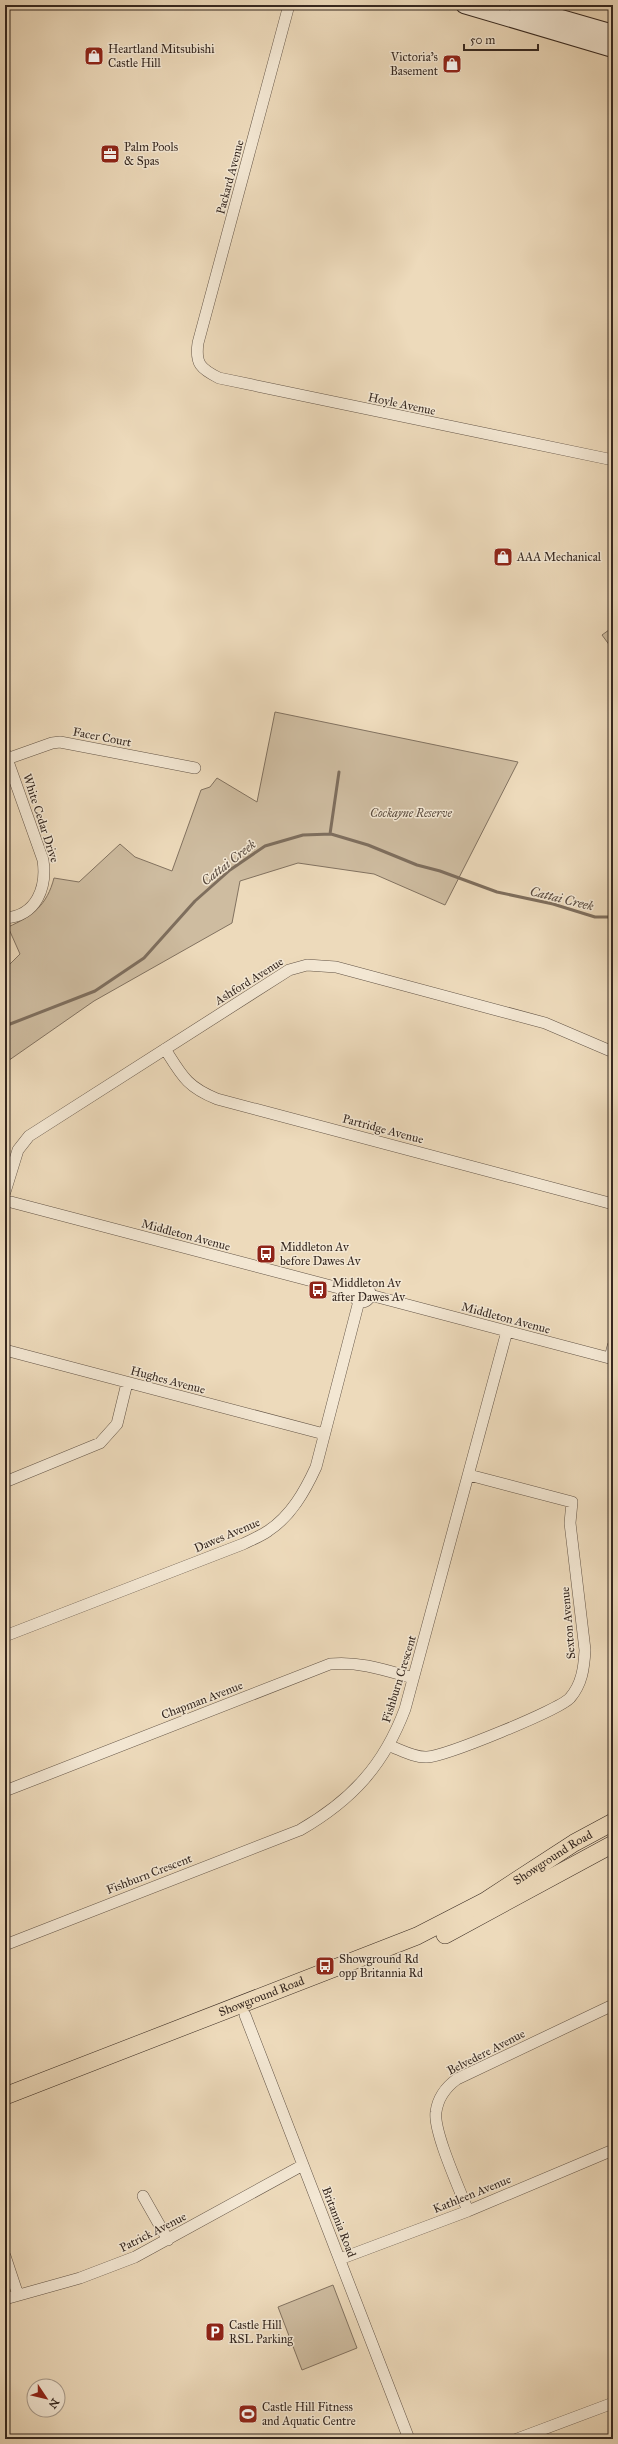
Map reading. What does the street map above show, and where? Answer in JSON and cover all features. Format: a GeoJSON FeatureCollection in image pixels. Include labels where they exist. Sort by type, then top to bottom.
{"type":"FeatureCollection","features":[{"type":"Feature","properties":{"kind":"main road"},"geometry":{"type":"LineString","coordinates":[[464,5],[493,9],[613,49]]}},
{"type":"Feature","properties":{"kind":"main road"},"geometry":{"type":"LineString","coordinates":[[516,5],[613,33]]}},
{"type":"Feature","properties":{"kind":"main road","name":"Showground Road"},"geometry":{"type":"LineString","coordinates":[[5,2096],[417,1936],[485,1901],[574,1843],[613,1822]]}},
{"type":"Feature","properties":{"kind":"main road","name":"Showground Road"},"geometry":{"type":"LineString","coordinates":[[5,2108],[454,1932],[613,1844]]}},
{"type":"Feature","properties":{"kind":"street","name":"Packard Avenue"},"geometry":{"type":"LineString","coordinates":[[196,356],[289,5]]}},
{"type":"Feature","properties":{"kind":"street","name":"Hoyle Avenue"},"geometry":{"type":"LineString","coordinates":[[196,356],[200,366],[219,378],[613,460]]}},
{"type":"Feature","properties":{"kind":"street","name":"Facer Court"},"geometry":{"type":"LineString","coordinates":[[6,756],[60,742],[195,768]]}},
{"type":"Feature","properties":{"kind":"street","name":"White Cedar Drive"},"geometry":{"type":"LineString","coordinates":[[5,918],[24,912],[37,900],[43,888],[45,872],[43,860],[6,756]]}},
{"type":"Feature","properties":{"kind":"street","name":"Ashford Avenue"},"geometry":{"type":"LineString","coordinates":[[5,1192],[18,1150],[29,1136],[289,970],[307,965],[336,967],[545,1023],[613,1052]]}},
{"type":"Feature","properties":{"kind":"street","name":"Partridge Avenue"},"geometry":{"type":"LineString","coordinates":[[165,1049],[186,1081],[199,1092],[217,1099],[613,1204]]}},
{"type":"Feature","properties":{"kind":"street"},"geometry":{"type":"LineString","coordinates":[[5,1192],[10,1196],[8,1205]]}},
{"type":"Feature","properties":{"kind":"street","name":"Middleton Avenue"},"geometry":{"type":"LineString","coordinates":[[8,1205],[357,1297],[366,1301],[370,1295],[612,1358]]}},
{"type":"Feature","properties":{"kind":"street","name":"Dawes Avenue"},"geometry":{"type":"LineString","coordinates":[[5,1636],[243,1544],[269,1531],[289,1511],[305,1490],[316,1467],[357,1297]]}},
{"type":"Feature","properties":{"kind":"street","name":"Fishburn Crescent"},"geometry":{"type":"LineString","coordinates":[[5,1945],[300,1830],[343,1802],[378,1764],[390,1746],[405,1709],[507,1331]]}},
{"type":"Feature","properties":{"kind":"street"},"geometry":{"type":"LineString","coordinates":[[612,1358],[613,1346]]}},
{"type":"Feature","properties":{"kind":"street","name":"Hughes Avenue"},"geometry":{"type":"LineString","coordinates":[[5,1350],[324,1434]]}},
{"type":"Feature","properties":{"kind":"street"},"geometry":{"type":"LineString","coordinates":[[5,1482],[100,1443],[117,1424],[127,1383]]}},
{"type":"Feature","properties":{"kind":"street","name":"Sexton Avenue"},"geometry":{"type":"LineString","coordinates":[[390,1746],[426,1758],[446,1752],[542,1714],[568,1699],[578,1686],[584,1670],[585,1650],[570,1523],[572,1502],[469,1475]]}},
{"type":"Feature","properties":{"kind":"street","name":"Chapman Avenue"},"geometry":{"type":"LineString","coordinates":[[5,1791],[330,1664],[347,1662],[413,1678]]}},
{"type":"Feature","properties":{"kind":"street","name":"Belvedere Avenue"},"geometry":{"type":"LineString","coordinates":[[468,2211],[436,2124],[438,2104],[448,2086],[457,2079],[613,2005]]}},
{"type":"Feature","properties":{"kind":"street","name":"Britannia Road"},"geometry":{"type":"LineString","coordinates":[[245,2015],[410,2439]]}},
{"type":"Feature","properties":{"kind":"street","name":"Kathleen Avenue"},"geometry":{"type":"LineString","coordinates":[[340,2259],[468,2211],[613,2150]]}},
{"type":"Feature","properties":{"kind":"street","name":"Patrick Avenue"},"geometry":{"type":"LineString","coordinates":[[5,2299],[99,2271],[168,2240],[303,2165]]}},
{"type":"Feature","properties":{"kind":"street"},"geometry":{"type":"LineString","coordinates":[[143,2196],[168,2240]]}},
{"type":"Feature","properties":{"kind":"street"},"geometry":{"type":"LineString","coordinates":[[5,2256],[18,2295]]}},
{"type":"Feature","properties":{"kind":"street"},"geometry":{"type":"LineString","coordinates":[[517,2439],[613,2403]]}},
{"type":"Feature","properties":{"kind":"green space"},"geometry":{"type":"Polygon","coordinates":[[[613,627],[613,650],[602,635],[613,627]]]}},
{"type":"Feature","properties":{"kind":"green space","name":"Cockayne Reserve"},"geometry":{"type":"Polygon","coordinates":[[[275,712],[518,762],[445,905],[374,874],[298,863],[240,881],[232,923],[94,1001],[5,1063],[5,969],[20,954],[8,927],[32,914],[38,908],[47,896],[54,878],[79,882],[120,844],[135,857],[172,871],[201,790],[210,787],[217,778],[257,802],[275,712]]]}},
{"type":"Feature","properties":{"kind":"green space"},"geometry":{"type":"Polygon","coordinates":[[[333,2285],[357,2348],[302,2370],[278,2307],[333,2285]]]}},
{"type":"Feature","properties":{"kind":"waterway"},"geometry":{"type":"LineString","coordinates":[[330,834],[339,772]]}},
{"type":"Feature","properties":{"kind":"waterway","name":"Cattai Creek"},"geometry":{"type":"LineString","coordinates":[[5,1026],[95,991],[144,958],[195,901],[230,870],[265,846],[303,835],[331,834],[368,845],[417,865],[440,871],[497,892],[553,904],[595,917],[613,917]]}},
{"type":"Feature","properties":{"kind":"place","name":"Heartland Mitsubishi Castle Hill"},"geometry":{"type":"Point","coordinates":[94,56]}},
{"type":"Feature","properties":{"kind":"place","name":"Victoria's Basement"},"geometry":{"type":"Point","coordinates":[452,64]}},
{"type":"Feature","properties":{"kind":"place","name":"Palm Pools & Spas"},"geometry":{"type":"Point","coordinates":[110,154]}},
{"type":"Feature","properties":{"kind":"place","name":"AAA Mechanical"},"geometry":{"type":"Point","coordinates":[503,557]}},
{"type":"Feature","properties":{"kind":"place","name":"Middleton Av before Dawes Av"},"geometry":{"type":"Point","coordinates":[266,1254]}},
{"type":"Feature","properties":{"kind":"place","name":"Middleton Av after Dawes Av"},"geometry":{"type":"Point","coordinates":[318,1290]}},
{"type":"Feature","properties":{"kind":"place","name":"Showground Rd opp Britannia Rd"},"geometry":{"type":"Point","coordinates":[325,1966]}},
{"type":"Feature","properties":{"kind":"place","name":"Castle Hill RSL Parking"},"geometry":{"type":"Point","coordinates":[215,2332]}},
{"type":"Feature","properties":{"kind":"place","name":"Castle Hill Fitness and Aquatic Centre"},"geometry":{"type":"Point","coordinates":[248,2414]}}]}
